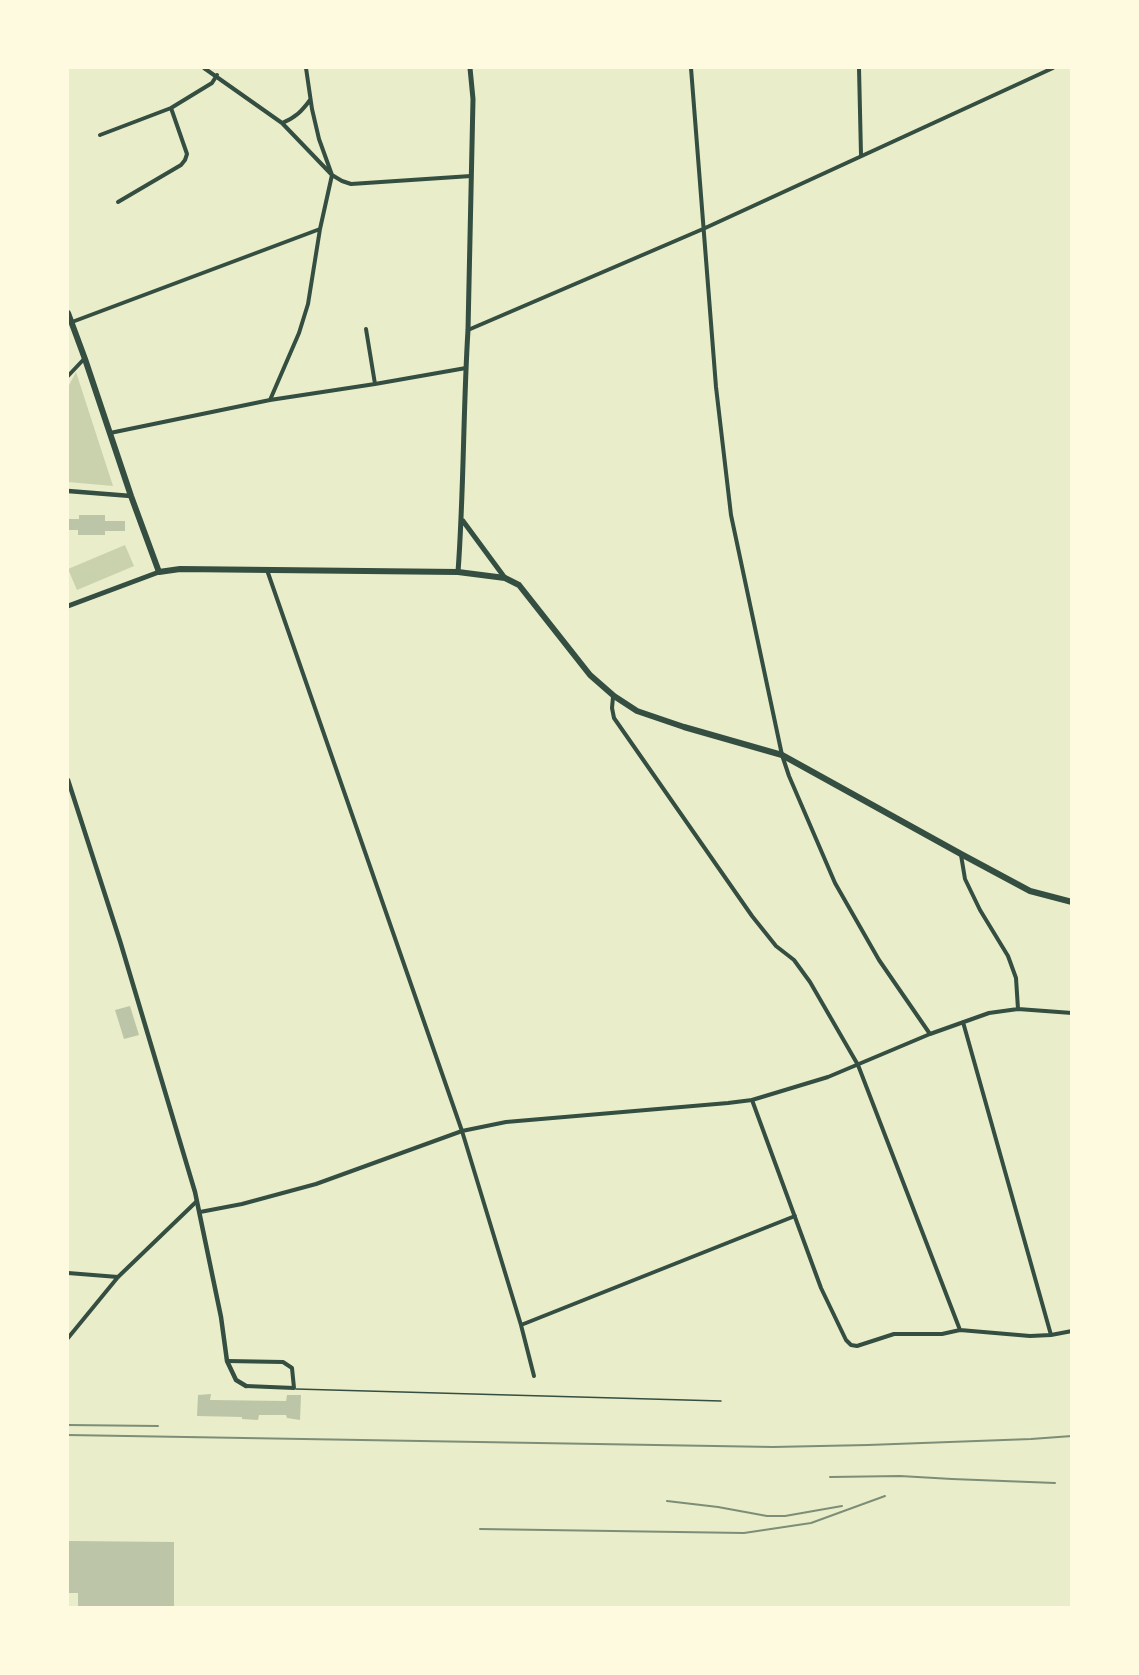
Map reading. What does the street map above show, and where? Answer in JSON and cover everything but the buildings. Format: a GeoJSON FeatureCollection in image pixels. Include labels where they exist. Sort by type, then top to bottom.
{"type":"FeatureCollection","features":[{"type":"Feature","properties":{"kind":"main road"},"geometry":{"type":"LineString","coordinates":[[458,572],[462,520],[468,330],[473,99],[470,68]]}},
{"type":"Feature","properties":{"kind":"main road"},"geometry":{"type":"LineString","coordinates":[[68,313],[159,572]]}},
{"type":"Feature","properties":{"kind":"main road"},"geometry":{"type":"LineString","coordinates":[[462,520],[505,578]]}},
{"type":"Feature","properties":{"kind":"main road"},"geometry":{"type":"LineString","coordinates":[[68,606],[159,572],[180,569],[458,572],[505,578],[519,585],[590,675],[614,696],[637,711],[782,755],[1030,891],[1071,902]]}},
{"type":"Feature","properties":{"kind":"street"},"geometry":{"type":"LineString","coordinates":[[204,68],[282,123],[332,175],[342,181],[351,184],[471,176]]}},
{"type":"Feature","properties":{"kind":"street"},"geometry":{"type":"LineString","coordinates":[[270,400],[299,333],[308,304],[320,229],[332,175],[319,139],[310,100],[306,68]]}},
{"type":"Feature","properties":{"kind":"street"},"geometry":{"type":"LineString","coordinates":[[691,68],[716,387],[731,515],[782,755],[835,883],[879,960],[930,1034]]}},
{"type":"Feature","properties":{"kind":"street"},"geometry":{"type":"LineString","coordinates":[[859,68],[861,155]]}},
{"type":"Feature","properties":{"kind":"street"},"geometry":{"type":"LineString","coordinates":[[468,330],[703,229],[1053,68]]}},
{"type":"Feature","properties":{"kind":"street"},"geometry":{"type":"LineString","coordinates":[[100,135],[171,108],[212,83],[217,75]]}},
{"type":"Feature","properties":{"kind":"street"},"geometry":{"type":"LineString","coordinates":[[282,123],[301,112],[310,100]]}},
{"type":"Feature","properties":{"kind":"street"},"geometry":{"type":"LineString","coordinates":[[117,202],[181,165],[185,160],[187,154],[171,108]]}},
{"type":"Feature","properties":{"kind":"street"},"geometry":{"type":"LineString","coordinates":[[71,322],[320,229]]}},
{"type":"Feature","properties":{"kind":"street"},"geometry":{"type":"LineString","coordinates":[[366,329],[375,384]]}},
{"type":"Feature","properties":{"kind":"street"},"geometry":{"type":"LineString","coordinates":[[68,376],[85,359]]}},
{"type":"Feature","properties":{"kind":"street"},"geometry":{"type":"LineString","coordinates":[[110,433],[270,400],[466,368]]}},
{"type":"Feature","properties":{"kind":"street"},"geometry":{"type":"LineString","coordinates":[[68,491],[131,496]]}},
{"type":"Feature","properties":{"kind":"street"},"geometry":{"type":"LineString","coordinates":[[267,570],[462,1131],[521,1325],[534,1376]]}},
{"type":"Feature","properties":{"kind":"street"},"geometry":{"type":"LineString","coordinates":[[614,696],[612,708],[614,718],[752,916],[776,946],[794,960],[858,1065],[960,1330]]}},
{"type":"Feature","properties":{"kind":"street"},"geometry":{"type":"LineString","coordinates":[[68,780],[120,940],[197,1200],[221,1317],[227,1361],[236,1380],[246,1386],[294,1388],[292,1368],[284,1362],[227,1361]]}},
{"type":"Feature","properties":{"kind":"street"},"geometry":{"type":"LineString","coordinates":[[961,854],[965,879],[980,910],[1008,956],[1016,978],[1018,1009]]}},
{"type":"Feature","properties":{"kind":"street"},"geometry":{"type":"LineString","coordinates":[[200,1212],[242,1204],[316,1184],[462,1131],[506,1122],[752,1100],[828,1077],[930,1034],[989,1013],[1018,1009],[1071,1013]]}},
{"type":"Feature","properties":{"kind":"street"},"geometry":{"type":"LineString","coordinates":[[963,1022],[1051,1335]]}},
{"type":"Feature","properties":{"kind":"street"},"geometry":{"type":"LineString","coordinates":[[752,1100],[826,1298],[846,1340],[851,1345],[857,1346],[894,1334],[942,1334],[960,1330],[1030,1336],[1071,1331]]}},
{"type":"Feature","properties":{"kind":"street"},"geometry":{"type":"LineString","coordinates":[[68,1338],[118,1277],[197,1200]]}},
{"type":"Feature","properties":{"kind":"street"},"geometry":{"type":"LineString","coordinates":[[521,1325],[795,1216]]}},
{"type":"Feature","properties":{"kind":"street"},"geometry":{"type":"LineString","coordinates":[[68,1274],[118,1277]]}},
{"type":"Feature","properties":{"kind":"lane"},"geometry":{"type":"LineString","coordinates":[[294,1388],[721,1401]]}},
{"type":"Feature","properties":{"kind":"green space"},"geometry":{"type":"Polygon","coordinates":[[[76,372],[113,486],[68,482],[68,387],[76,372]]]}},
{"type":"Feature","properties":{"kind":"green space"},"geometry":{"type":"Polygon","coordinates":[[[125,545],[134,566],[77,590],[68,569],[125,545]]]}},
{"type":"Feature","properties":{"kind":"railway"},"geometry":{"type":"LineString","coordinates":[[68,1425],[158,1426]]}},
{"type":"Feature","properties":{"kind":"railway"},"geometry":{"type":"LineString","coordinates":[[68,1435],[773,1447],[1072,1436]]}},
{"type":"Feature","properties":{"kind":"railway"},"geometry":{"type":"LineString","coordinates":[[830,1477],[900,1476],[1055,1483]]}},
{"type":"Feature","properties":{"kind":"railway"},"geometry":{"type":"LineString","coordinates":[[480,1529],[744,1533],[811,1523],[885,1496]]}},
{"type":"Feature","properties":{"kind":"railway"},"geometry":{"type":"LineString","coordinates":[[667,1501],[767,1516],[785,1516],[842,1506]]}}]}
